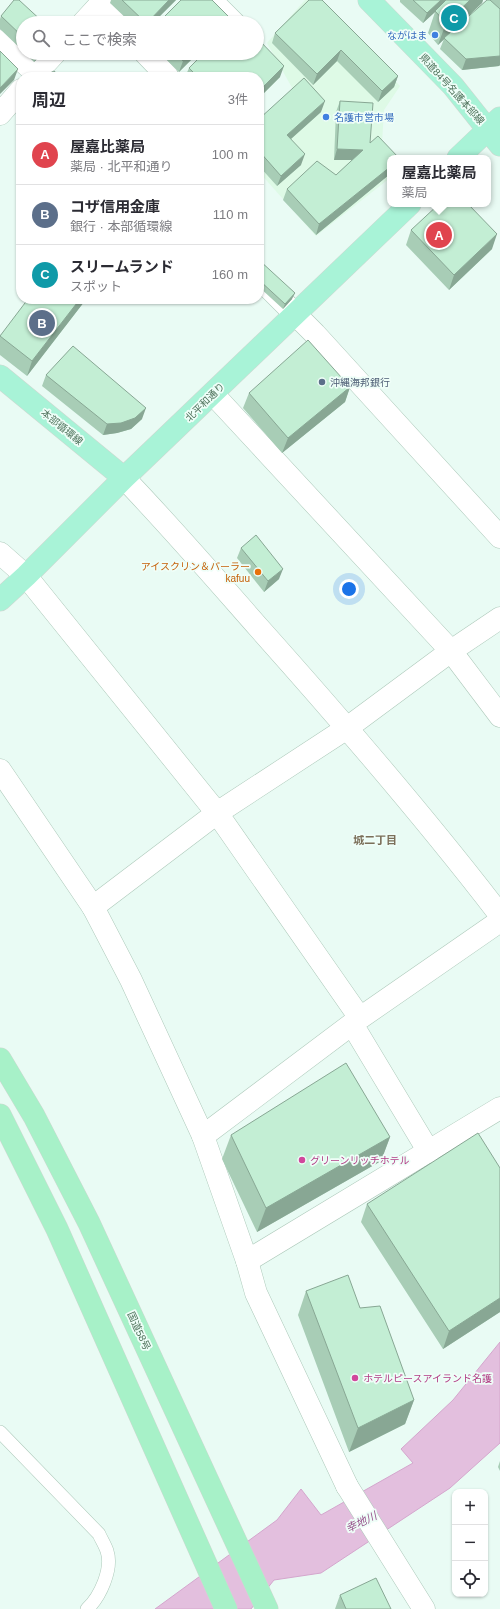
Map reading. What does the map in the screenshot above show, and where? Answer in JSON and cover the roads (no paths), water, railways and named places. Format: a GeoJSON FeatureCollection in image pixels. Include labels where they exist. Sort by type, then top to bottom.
{"type":"FeatureCollection","features":[{"type":"Feature","properties":{"kind":"highway","name":"国道58号"},"geometry":{"type":"LineString","coordinates":[[0,1059],[34,1116],[89,1223],[267,1609]]}},
{"type":"Feature","properties":{"kind":"highway"},"geometry":{"type":"LineString","coordinates":[[0,1115],[57,1228],[226,1609]]}},
{"type":"Feature","properties":{"kind":"main road","name":"県道84号名護本部線"},"geometry":{"type":"LineString","coordinates":[[369,0],[496,131]]}},
{"type":"Feature","properties":{"kind":"main road"},"geometry":{"type":"LineString","coordinates":[[462,155],[496,131]]}},
{"type":"Feature","properties":{"kind":"main road","name":"北平和通り"},"geometry":{"type":"LineString","coordinates":[[0,600],[124,478],[407,207]]}},
{"type":"Feature","properties":{"kind":"main road","name":"本部循環線"},"geometry":{"type":"LineString","coordinates":[[0,376],[124,478]]}},
{"type":"Feature","properties":{"kind":"street"},"geometry":{"type":"LineString","coordinates":[[211,0],[227,16]]}},
{"type":"Feature","properties":{"kind":"street"},"geometry":{"type":"LineString","coordinates":[[90,16],[102,3],[111,16]]}},
{"type":"Feature","properties":{"kind":"street"},"geometry":{"type":"LineString","coordinates":[[0,42],[16,57]]}},
{"type":"Feature","properties":{"kind":"street"},"geometry":{"type":"LineString","coordinates":[[19,60],[32,72]]}},
{"type":"Feature","properties":{"kind":"street"},"geometry":{"type":"LineString","coordinates":[[39,72],[49,60]]}},
{"type":"Feature","properties":{"kind":"street"},"geometry":{"type":"LineString","coordinates":[[152,60],[163,72]]}},
{"type":"Feature","properties":{"kind":"street"},"geometry":{"type":"LineString","coordinates":[[0,114],[16,96]]}},
{"type":"Feature","properties":{"kind":"street"},"geometry":{"type":"LineString","coordinates":[[264,283],[296,314],[500,537]]}},
{"type":"Feature","properties":{"kind":"street"},"geometry":{"type":"LineString","coordinates":[[213,394],[451,651],[500,716]]}},
{"type":"Feature","properties":{"kind":"street"},"geometry":{"type":"LineString","coordinates":[[124,478],[164,520],[347,728],[500,915]]}},
{"type":"Feature","properties":{"kind":"street"},"geometry":{"type":"LineString","coordinates":[[0,553],[26,576],[216,813],[356,1021],[429,1152]]}},
{"type":"Feature","properties":{"kind":"street"},"geometry":{"type":"LineString","coordinates":[[93,907],[216,813],[347,728],[451,651],[500,618]]}},
{"type":"Feature","properties":{"kind":"street"},"geometry":{"type":"LineString","coordinates":[[0,770],[93,907],[131,980],[203,1136],[247,1261],[256,1293],[346,1486],[424,1609]]}},
{"type":"Feature","properties":{"kind":"street"},"geometry":{"type":"LineString","coordinates":[[203,1136],[356,1021],[500,921]]}},
{"type":"Feature","properties":{"kind":"street"},"geometry":{"type":"LineString","coordinates":[[247,1261],[500,1108]]}},
{"type":"Feature","properties":{"kind":"lane"},"geometry":{"type":"LineString","coordinates":[[0,1432],[99,1534],[107,1552],[108,1569],[102,1587],[92,1605],[87,1609]]}},
{"type":"Feature","properties":{"kind":"water","name":"幸地川"},"geometry":{"type":"Polygon","coordinates":[[[500,1342],[500,1443],[450,1488],[321,1573],[274,1580],[251,1609],[155,1609],[277,1520],[301,1489],[321,1515],[413,1463],[401,1449],[453,1400],[500,1342]]]}},
{"type":"Feature","properties":{"kind":"place","name":"スリームランド"},"geometry":{"type":"Point","coordinates":[454,18]}},
{"type":"Feature","properties":{"kind":"place","name":"ながはま"},"geometry":{"type":"Point","coordinates":[435,35]}},
{"type":"Feature","properties":{"kind":"place","name":"名護市営市場"},"geometry":{"type":"Point","coordinates":[326,117]}},
{"type":"Feature","properties":{"kind":"place","name":"屋嘉比薬局"},"geometry":{"type":"Point","coordinates":[439,235]}},
{"type":"Feature","properties":{"kind":"place","name":"コザ信用金庫"},"geometry":{"type":"Point","coordinates":[42,323]}},
{"type":"Feature","properties":{"kind":"place","name":"沖縄海邦銀行"},"geometry":{"type":"Point","coordinates":[322,382]}},
{"type":"Feature","properties":{"kind":"place","name":"アイスクリン＆パーラー kafuu"},"geometry":{"type":"Point","coordinates":[258,572]}},
{"type":"Feature","properties":{"kind":"place","name":"グリーンリッチホテル"},"geometry":{"type":"Point","coordinates":[302,1160]}},
{"type":"Feature","properties":{"kind":"place","name":"ホテルピースアイランド名護"},"geometry":{"type":"Point","coordinates":[355,1378]}},
{"type":"Feature","properties":{"kind":"district","name":"城二丁目"},"geometry":{"type":"Point","coordinates":[375,840]}}]}
